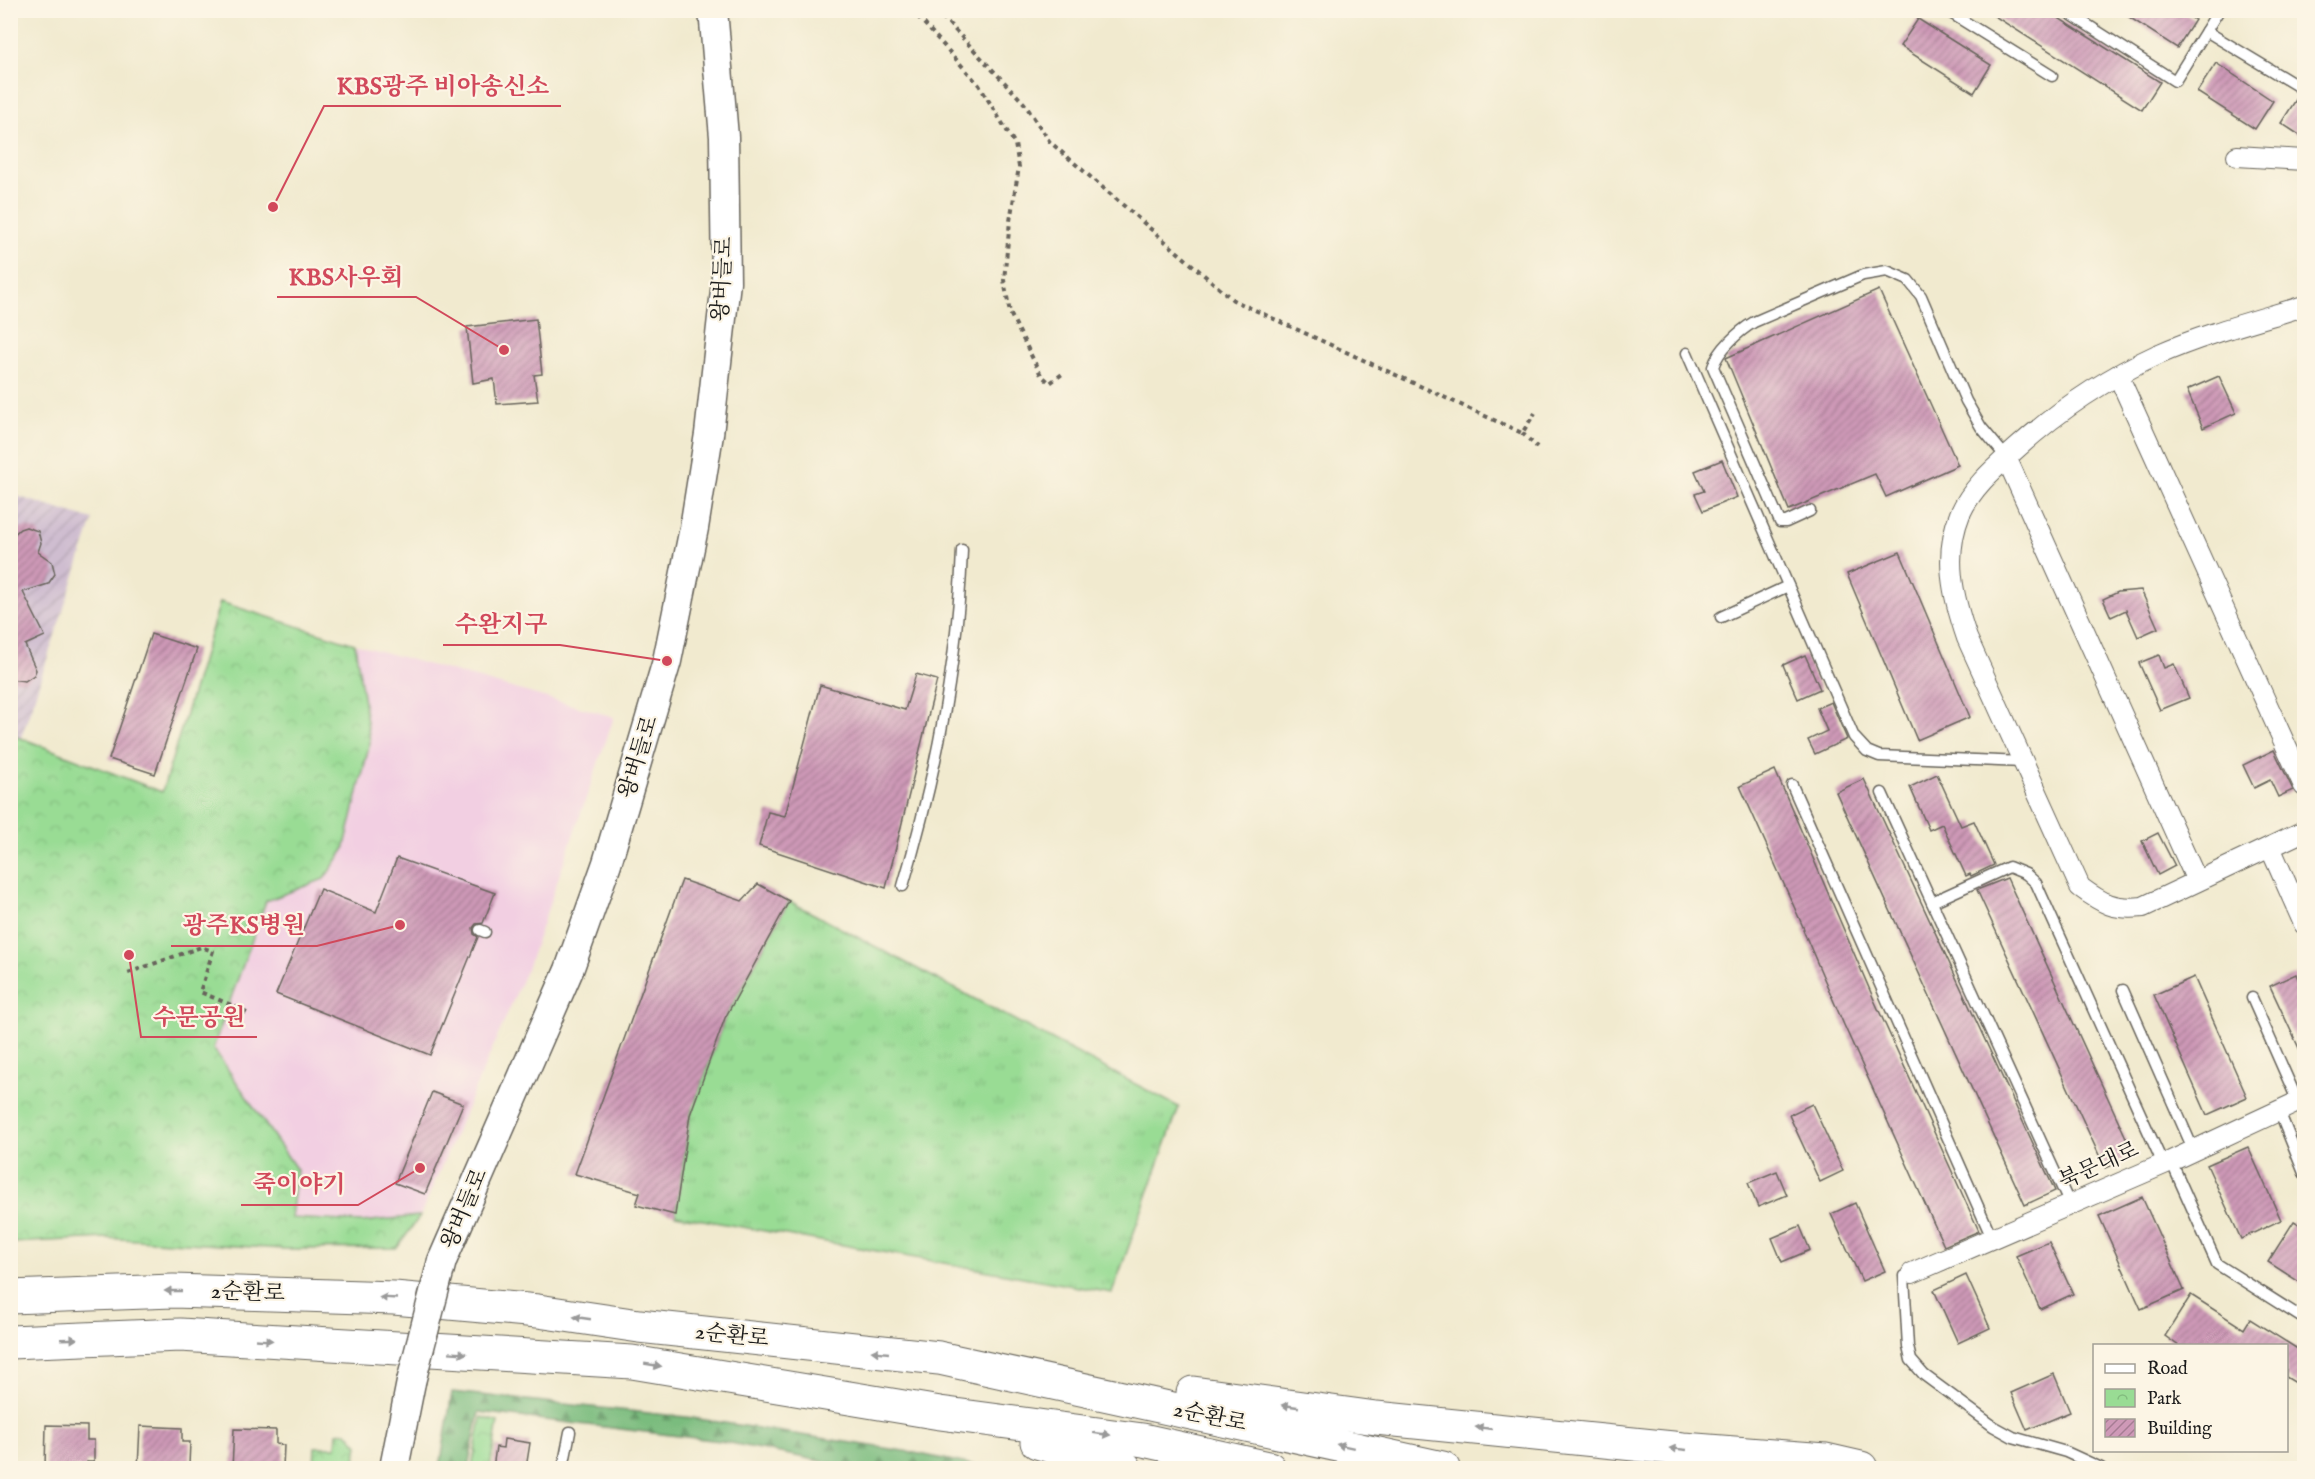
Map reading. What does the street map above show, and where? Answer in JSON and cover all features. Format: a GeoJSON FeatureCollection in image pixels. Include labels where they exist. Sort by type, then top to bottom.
{"type":"FeatureCollection","features":[{"type":"Feature","properties":{"kind":"highway","name":"2순환로"},"geometry":{"type":"LineString","coordinates":[[10,1297],[173,1291],[394,1298],[538,1311],[639,1326],[939,1359],[1443,1468]]}},
{"type":"Feature","properties":{"kind":"highway","name":"2순환로"},"geometry":{"type":"LineString","coordinates":[[10,1342],[180,1335],[632,1362],[940,1413],[1143,1440],[1269,1468]]}},
{"type":"Feature","properties":{"kind":"highway"},"geometry":{"type":"LineString","coordinates":[[939,1359],[1376,1418],[1683,1449],[1826,1460],[1861,1468]]}},
{"type":"Feature","properties":{"kind":"highway"},"geometry":{"type":"LineString","coordinates":[[940,1413],[1125,1468]]}},
{"type":"Feature","properties":{"kind":"main road","name":"왕버들로"},"geometry":{"type":"LineString","coordinates":[[394,1468],[411,1382],[442,1261],[569,970],[607,863],[667,662],[694,528],[709,434],[726,282],[724,137],[713,10]]}},
{"type":"Feature","properties":{"kind":"street"},"geometry":{"type":"LineString","coordinates":[[2237,156],[2304,160]]}},
{"type":"Feature","properties":{"kind":"street"},"geometry":{"type":"LineString","coordinates":[[2304,306],[2225,330],[2159,355],[2118,375],[2069,404],[2006,457],[1975,489],[1960,514],[1950,572],[1954,602],[1966,638],[2080,887],[2095,898],[2121,909],[2143,907],[2304,831]]}},
{"type":"Feature","properties":{"kind":"street"},"geometry":{"type":"LineString","coordinates":[[2118,375],[2304,786]]}},
{"type":"Feature","properties":{"kind":"street"},"geometry":{"type":"LineString","coordinates":[[2006,457],[2197,881]]}},
{"type":"Feature","properties":{"kind":"street"},"geometry":{"type":"LineString","coordinates":[[2270,847],[2304,924]]}},
{"type":"Feature","properties":{"kind":"street","name":"북문대로"},"geometry":{"type":"LineString","coordinates":[[1912,1273],[2194,1151],[2301,1101]]}},
{"type":"Feature","properties":{"kind":"lane"},"geometry":{"type":"LineString","coordinates":[[1946,10],[2052,76]]}},
{"type":"Feature","properties":{"kind":"lane"},"geometry":{"type":"LineString","coordinates":[[2064,10],[2175,81],[2219,10]]}},
{"type":"Feature","properties":{"kind":"lane"},"geometry":{"type":"LineString","coordinates":[[2206,31],[2304,90]]}},
{"type":"Feature","properties":{"kind":"lane"},"geometry":{"type":"LineString","coordinates":[[1810,511],[1786,522],[1780,522],[1713,367],[1715,359],[1743,328],[1863,275],[1887,271],[1908,280],[1921,296],[1966,401],[1981,427],[2006,457]]}},
{"type":"Feature","properties":{"kind":"lane"},"geometry":{"type":"LineString","coordinates":[[1687,353],[1854,737],[1867,750],[1879,756],[2023,762]]}},
{"type":"Feature","properties":{"kind":"lane"},"geometry":{"type":"LineString","coordinates":[[903,886],[916,843],[936,754],[961,596],[962,550]]}},
{"type":"Feature","properties":{"kind":"lane"},"geometry":{"type":"LineString","coordinates":[[1721,617],[1788,586]]}},
{"type":"Feature","properties":{"kind":"lane"},"geometry":{"type":"LineString","coordinates":[[1792,785],[1992,1238]]}},
{"type":"Feature","properties":{"kind":"lane"},"geometry":{"type":"LineString","coordinates":[[1882,793],[2070,1205]]}},
{"type":"Feature","properties":{"kind":"lane"},"geometry":{"type":"LineString","coordinates":[[1932,902],[2009,867],[2026,874],[2036,884],[2217,1264],[2304,1319]]}},
{"type":"Feature","properties":{"kind":"lane"},"geometry":{"type":"LineString","coordinates":[[2123,990],[2194,1151]]}},
{"type":"Feature","properties":{"kind":"lane"},"geometry":{"type":"LineString","coordinates":[[2252,998],[2301,1101]]}},
{"type":"Feature","properties":{"kind":"lane"},"geometry":{"type":"LineString","coordinates":[[2279,1111],[2304,1173]]}},
{"type":"Feature","properties":{"kind":"lane"},"geometry":{"type":"LineString","coordinates":[[1912,1273],[1904,1276],[1908,1347],[1911,1360],[1924,1375],[1993,1426],[2013,1437],[2066,1452],[2102,1468]]}},
{"type":"Feature","properties":{"kind":"lane"},"geometry":{"type":"LineString","coordinates":[[564,1468],[570,1431]]}},
{"type":"Feature","properties":{"kind":"path"},"geometry":{"type":"LineString","coordinates":[[912,10],[979,85],[1015,144],[1019,167],[1010,221],[1004,280],[1010,313],[1041,375],[1050,383],[1065,372]]}},
{"type":"Feature","properties":{"kind":"path"},"geometry":{"type":"LineString","coordinates":[[936,10],[1024,103],[1050,142],[1233,300],[1522,433],[1537,447]]}},
{"type":"Feature","properties":{"kind":"path"},"geometry":{"type":"LineString","coordinates":[[1522,433],[1535,413]]}},
{"type":"Feature","properties":{"kind":"path"},"geometry":{"type":"LineString","coordinates":[[128,973],[201,947],[213,951],[200,992],[247,1013]]}},
{"type":"Feature","properties":{"kind":"shaded area"},"geometry":{"type":"Polygon","coordinates":[[[10,494],[93,520],[21,738],[10,736],[10,494]]]}},
{"type":"Feature","properties":{"kind":"shaded area"},"geometry":{"type":"Polygon","coordinates":[[[355,644],[614,717],[528,966],[420,1216],[362,1222],[291,1218],[213,1048],[266,901],[323,879],[370,742],[355,644]]]}},
{"type":"Feature","properties":{"kind":"green space"},"geometry":{"type":"Polygon","coordinates":[[[220,602],[355,644],[370,742],[344,850],[324,879],[266,901],[213,1048],[297,1170],[291,1218],[362,1222],[420,1216],[397,1248],[285,1249],[105,1238],[11,1243],[11,736],[162,792],[220,602]]]}},
{"type":"Feature","properties":{"kind":"green space"},"geometry":{"type":"Polygon","coordinates":[[[789,901],[1179,1107],[1112,1293],[675,1215],[690,1115],[725,1018],[789,901]]]}},
{"type":"Feature","properties":{"kind":"green space"},"geometry":{"type":"Polygon","coordinates":[[[452,1392],[686,1417],[910,1452],[987,1468],[855,1468],[720,1441],[479,1412],[468,1468],[440,1468],[452,1392]]]}},
{"type":"Feature","properties":{"kind":"green space"},"geometry":{"type":"Polygon","coordinates":[[[481,1417],[498,1422],[490,1468],[472,1468],[481,1417]]]}},
{"type":"Feature","properties":{"kind":"green space"},"geometry":{"type":"Polygon","coordinates":[[[347,1432],[358,1445],[354,1468],[314,1468],[315,1447],[336,1447],[337,1433],[347,1432]]]}},
{"type":"Feature","properties":{"kind":"building"},"geometry":{"type":"Polygon","coordinates":[[[1985,10],[2046,10],[2160,82],[2142,110],[1985,10]]]}},
{"type":"Feature","properties":{"kind":"building"},"geometry":{"type":"Polygon","coordinates":[[[2118,10],[2179,10],[2195,20],[2177,48],[2118,10]]]}},
{"type":"Feature","properties":{"kind":"building"},"geometry":{"type":"Polygon","coordinates":[[[1918,19],[1991,65],[1974,93],[1900,46],[1918,19]]]}},
{"type":"Feature","properties":{"kind":"building"},"geometry":{"type":"Polygon","coordinates":[[[2216,63],[2273,101],[2255,129],[2197,92],[2216,63]]]}},
{"type":"Feature","properties":{"kind":"building"},"geometry":{"type":"Polygon","coordinates":[[[2299,95],[2304,97],[2304,138],[2281,123],[2299,95]]]}},
{"type":"Feature","properties":{"kind":"building"},"geometry":{"type":"Polygon","coordinates":[[[1879,290],[1958,465],[1886,497],[1875,474],[1789,510],[1726,358],[1879,290]]]}},
{"type":"Feature","properties":{"kind":"building"},"geometry":{"type":"Polygon","coordinates":[[[536,319],[542,374],[534,375],[538,401],[497,404],[494,379],[473,383],[467,327],[536,319]]]}},
{"type":"Feature","properties":{"kind":"building"},"geometry":{"type":"Polygon","coordinates":[[[2219,376],[2236,413],[2203,428],[2187,390],[2219,376]]]}},
{"type":"Feature","properties":{"kind":"building"},"geometry":{"type":"Polygon","coordinates":[[[1722,460],[1737,497],[1703,511],[1695,494],[1704,491],[1695,471],[1722,460]]]}},
{"type":"Feature","properties":{"kind":"building"},"geometry":{"type":"Polygon","coordinates":[[[26,527],[38,531],[41,543],[38,552],[52,562],[55,574],[48,584],[23,592],[45,636],[25,645],[36,670],[34,675],[25,681],[10,679],[10,538],[26,527]]]}},
{"type":"Feature","properties":{"kind":"building"},"geometry":{"type":"Polygon","coordinates":[[[1900,552],[1970,717],[1917,740],[1847,574],[1900,552]]]}},
{"type":"Feature","properties":{"kind":"building"},"geometry":{"type":"Polygon","coordinates":[[[2141,590],[2158,628],[2138,637],[2126,610],[2111,617],[2103,599],[2118,592],[2141,590]]]}},
{"type":"Feature","properties":{"kind":"building"},"geometry":{"type":"Polygon","coordinates":[[[151,634],[197,649],[155,774],[109,759],[151,634]]]}},
{"type":"Feature","properties":{"kind":"building"},"geometry":{"type":"Polygon","coordinates":[[[1805,655],[1820,689],[1798,699],[1783,665],[1805,655]]]}},
{"type":"Feature","properties":{"kind":"building"},"geometry":{"type":"Polygon","coordinates":[[[2159,655],[2164,668],[2174,664],[2189,698],[2160,710],[2139,663],[2159,655]]]}},
{"type":"Feature","properties":{"kind":"building"},"geometry":{"type":"Polygon","coordinates":[[[916,674],[937,680],[886,888],[759,846],[768,812],[785,816],[820,685],[905,710],[916,674]]]}},
{"type":"Feature","properties":{"kind":"building"},"geometry":{"type":"Polygon","coordinates":[[[1831,702],[1847,739],[1815,754],[1808,740],[1827,731],[1817,708],[1831,702]]]}},
{"type":"Feature","properties":{"kind":"building"},"geometry":{"type":"Polygon","coordinates":[[[2274,750],[2293,790],[2278,797],[2270,780],[2254,788],[2243,765],[2274,750]]]}},
{"type":"Feature","properties":{"kind":"building"},"geometry":{"type":"Polygon","coordinates":[[[1775,770],[1875,1002],[1979,1231],[1944,1246],[1844,1025],[1740,786],[1775,770]]]}},
{"type":"Feature","properties":{"kind":"building"},"geometry":{"type":"Polygon","coordinates":[[[1937,774],[1961,826],[1974,821],[1994,865],[1971,876],[1970,874],[1966,876],[1942,824],[1929,830],[1910,787],[1937,774]]]}},
{"type":"Feature","properties":{"kind":"building"},"geometry":{"type":"Polygon","coordinates":[[[1864,779],[2055,1191],[2025,1205],[1836,792],[1864,779]]]}},
{"type":"Feature","properties":{"kind":"building"},"geometry":{"type":"Polygon","coordinates":[[[2158,833],[2175,866],[2158,875],[2142,841],[2158,833]]]}},
{"type":"Feature","properties":{"kind":"building"},"geometry":{"type":"Polygon","coordinates":[[[397,858],[495,893],[483,923],[476,924],[473,928],[474,934],[478,937],[430,1055],[276,994],[320,889],[376,912],[397,858]]]}},
{"type":"Feature","properties":{"kind":"building"},"geometry":{"type":"Polygon","coordinates":[[[2007,878],[2134,1155],[2105,1168],[1977,890],[2007,878]]]}},
{"type":"Feature","properties":{"kind":"building"},"geometry":{"type":"Polygon","coordinates":[[[682,880],[742,901],[758,884],[789,901],[725,1018],[690,1115],[675,1215],[636,1205],[640,1193],[575,1174],[682,880]]]}},
{"type":"Feature","properties":{"kind":"building"},"geometry":{"type":"Polygon","coordinates":[[[2296,974],[2304,992],[2304,1059],[2270,986],[2296,974]]]}},
{"type":"Feature","properties":{"kind":"building"},"geometry":{"type":"Polygon","coordinates":[[[2194,977],[2247,1097],[2207,1115],[2154,995],[2194,977]]]}},
{"type":"Feature","properties":{"kind":"building"},"geometry":{"type":"Polygon","coordinates":[[[432,1092],[463,1104],[425,1194],[395,1183],[432,1092]]]}},
{"type":"Feature","properties":{"kind":"building"},"geometry":{"type":"Polygon","coordinates":[[[1812,1104],[1843,1171],[1820,1182],[1789,1115],[1812,1104]]]}},
{"type":"Feature","properties":{"kind":"building"},"geometry":{"type":"Polygon","coordinates":[[[2248,1147],[2281,1220],[2241,1239],[2207,1165],[2248,1147]]]}},
{"type":"Feature","properties":{"kind":"building"},"geometry":{"type":"Polygon","coordinates":[[[1777,1171],[1787,1195],[1758,1207],[1748,1183],[1777,1171]]]}},
{"type":"Feature","properties":{"kind":"building"},"geometry":{"type":"Polygon","coordinates":[[[2142,1197],[2184,1290],[2141,1309],[2099,1216],[2142,1197]]]}},
{"type":"Feature","properties":{"kind":"building"},"geometry":{"type":"Polygon","coordinates":[[[1855,1203],[1885,1271],[1862,1281],[1831,1214],[1855,1203]]]}},
{"type":"Feature","properties":{"kind":"building"},"geometry":{"type":"Polygon","coordinates":[[[2294,1221],[2304,1227],[2304,1285],[2268,1262],[2294,1221]]]}},
{"type":"Feature","properties":{"kind":"building"},"geometry":{"type":"Polygon","coordinates":[[[1800,1226],[1810,1250],[1782,1262],[1772,1238],[1800,1226]]]}},
{"type":"Feature","properties":{"kind":"building"},"geometry":{"type":"Polygon","coordinates":[[[2049,1242],[2073,1294],[2040,1309],[2016,1256],[2049,1242]]]}},
{"type":"Feature","properties":{"kind":"building"},"geometry":{"type":"Polygon","coordinates":[[[1966,1275],[1990,1328],[1958,1343],[1934,1290],[1966,1275]]]}},
{"type":"Feature","properties":{"kind":"building"},"geometry":{"type":"Polygon","coordinates":[[[2191,1295],[2244,1329],[2250,1319],[2304,1353],[2304,1388],[2288,1378],[2288,1344],[2176,1344],[2165,1336],[2191,1295]]]}},
{"type":"Feature","properties":{"kind":"building"},"geometry":{"type":"Polygon","coordinates":[[[2054,1374],[2070,1412],[2027,1430],[2011,1393],[2054,1374]]]}},
{"type":"Feature","properties":{"kind":"building"},"geometry":{"type":"Polygon","coordinates":[[[46,1425],[87,1426],[87,1440],[94,1440],[94,1462],[87,1462],[87,1468],[45,1468],[46,1425]]]}},
{"type":"Feature","properties":{"kind":"building"},"geometry":{"type":"Polygon","coordinates":[[[140,1426],[182,1428],[182,1442],[190,1442],[189,1465],[182,1464],[182,1468],[138,1468],[140,1426]]]}},
{"type":"Feature","properties":{"kind":"building"},"geometry":{"type":"Polygon","coordinates":[[[234,1429],[276,1430],[276,1444],[284,1445],[283,1467],[232,1468],[234,1429]]]}},
{"type":"Feature","properties":{"kind":"building"},"geometry":{"type":"Polygon","coordinates":[[[504,1439],[530,1443],[526,1468],[493,1468],[496,1447],[503,1448],[504,1439]]]}},
{"type":"Feature","properties":{"kind":"place","name":"KBS광주 비아송신소"},"geometry":{"type":"Point","coordinates":[273,207]}},
{"type":"Feature","properties":{"kind":"place","name":"KBS사우회"},"geometry":{"type":"Point","coordinates":[504,350]}},
{"type":"Feature","properties":{"kind":"place","name":"수완지구"},"geometry":{"type":"Point","coordinates":[667,661]}},
{"type":"Feature","properties":{"kind":"place","name":"광주KS병원"},"geometry":{"type":"Point","coordinates":[400,925]}},
{"type":"Feature","properties":{"kind":"place","name":"수문공원"},"geometry":{"type":"Point","coordinates":[129,955]}},
{"type":"Feature","properties":{"kind":"place","name":"죽이야기"},"geometry":{"type":"Point","coordinates":[420,1168]}}]}
